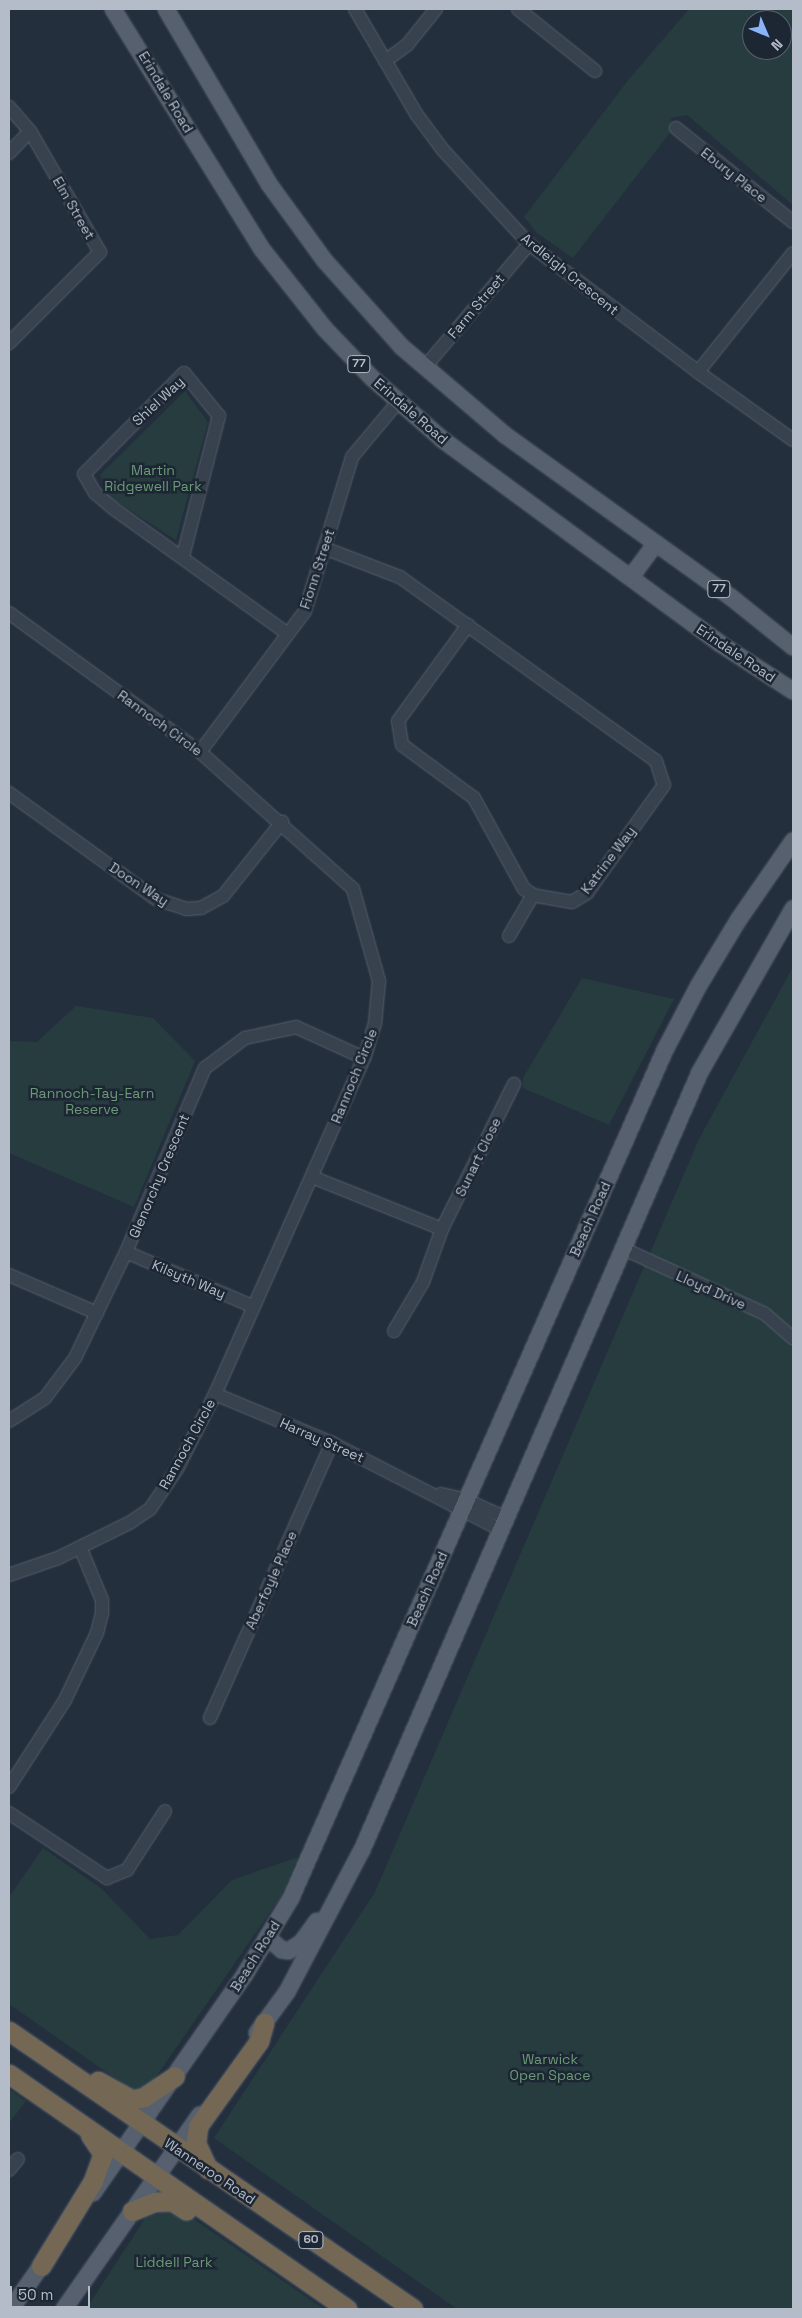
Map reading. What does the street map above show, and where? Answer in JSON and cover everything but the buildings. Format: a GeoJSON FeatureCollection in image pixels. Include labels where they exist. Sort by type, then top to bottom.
{"type":"FeatureCollection","features":[{"type":"Feature","properties":{"kind":"highway"},"geometry":{"type":"LineString","coordinates":[[209,2170],[196,2143],[198,2126],[259,2041],[264,2023]]}},
{"type":"Feature","properties":{"kind":"highway"},"geometry":{"type":"LineString","coordinates":[[14,2035],[132,2100],[144,2097],[175,2076]]}},
{"type":"Feature","properties":{"kind":"highway","name":"Wanneroo Road"},"geometry":{"type":"LineString","coordinates":[[14,2035],[413,2309]]}},
{"type":"Feature","properties":{"kind":"highway"},"geometry":{"type":"LineString","coordinates":[[9,2074],[120,2154],[347,2309]]}},
{"type":"Feature","properties":{"kind":"highway"},"geometry":{"type":"LineString","coordinates":[[41,2266],[93,2181],[103,2154],[87,2130]]}},
{"type":"Feature","properties":{"kind":"highway"},"geometry":{"type":"LineString","coordinates":[[132,2211],[154,2202],[172,2201],[289,2277],[326,2295]]}},
{"type":"Feature","properties":{"kind":"main road","name":"77"},"geometry":{"type":"LineString","coordinates":[[166,9],[269,184],[312,244],[424,368],[505,436],[656,543],[787,640],[793,647]]}},
{"type":"Feature","properties":{"kind":"main road","name":"Erindale Road"},"geometry":{"type":"LineString","coordinates":[[116,11],[261,248],[325,328],[398,402],[443,440],[719,643],[793,691]]}},
{"type":"Feature","properties":{"kind":"main road"},"geometry":{"type":"LineString","coordinates":[[631,577],[656,543]]}},
{"type":"Feature","properties":{"kind":"main road","name":"Beach Road"},"geometry":{"type":"LineString","coordinates":[[11,2309],[175,2076],[291,1898],[665,1050],[734,928],[793,841]]}},
{"type":"Feature","properties":{"kind":"main road"},"geometry":{"type":"LineString","coordinates":[[64,2309],[287,1992],[343,1888],[700,1072],[793,909]]}},
{"type":"Feature","properties":{"kind":"main road"},"geometry":{"type":"LineString","coordinates":[[267,1937],[282,1950],[295,1948],[343,1888]]}},
{"type":"Feature","properties":{"kind":"street","name":"Ardleigh Crescent"},"geometry":{"type":"LineString","coordinates":[[355,9],[385,61],[443,150],[529,244],[698,372],[793,440]]}},
{"type":"Feature","properties":{"kind":"street"},"geometry":{"type":"LineString","coordinates":[[385,61],[407,45],[436,9]]}},
{"type":"Feature","properties":{"kind":"street"},"geometry":{"type":"LineString","coordinates":[[518,9],[596,71]]}},
{"type":"Feature","properties":{"kind":"street","name":"Elm Street"},"geometry":{"type":"LineString","coordinates":[[9,107],[30,131],[100,252],[9,343]]}},
{"type":"Feature","properties":{"kind":"street","name":"Ebury Place"},"geometry":{"type":"LineString","coordinates":[[676,128],[793,222]]}},
{"type":"Feature","properties":{"kind":"street"},"geometry":{"type":"LineString","coordinates":[[9,153],[30,131]]}},
{"type":"Feature","properties":{"kind":"street","name":"Farm Street"},"geometry":{"type":"LineString","coordinates":[[424,368],[529,244]]}},
{"type":"Feature","properties":{"kind":"street"},"geometry":{"type":"LineString","coordinates":[[698,372],[793,253]]}},
{"type":"Feature","properties":{"kind":"street","name":"Shiel Way"},"geometry":{"type":"LineString","coordinates":[[183,556],[219,416],[184,373],[84,474],[96,492],[114,508],[183,556],[288,634]]}},
{"type":"Feature","properties":{"kind":"street","name":"Fionn Street"},"geometry":{"type":"LineString","coordinates":[[200,752],[305,611],[352,457],[398,402]]}},
{"type":"Feature","properties":{"kind":"street","name":"Katrine Way"},"geometry":{"type":"LineString","coordinates":[[324,548],[400,577],[656,761],[664,785],[587,893],[572,902],[533,895]]}},
{"type":"Feature","properties":{"kind":"street","name":"Rannoch Circle"},"geometry":{"type":"LineString","coordinates":[[9,1575],[28,1571],[131,1522],[150,1509],[176,1469],[215,1394],[252,1306],[312,1177],[364,1058],[375,1023],[379,981],[354,889],[282,822],[200,752],[10,617]]}},
{"type":"Feature","properties":{"kind":"street"},"geometry":{"type":"LineString","coordinates":[[468,625],[398,721],[402,745],[474,798],[524,888],[533,895],[509,936]]}},
{"type":"Feature","properties":{"kind":"street","name":"Doon Way"},"geometry":{"type":"LineString","coordinates":[[9,793],[156,899],[186,909],[201,908],[223,896],[282,822]]}},
{"type":"Feature","properties":{"kind":"street","name":"Glenorchy Crescent"},"geometry":{"type":"LineString","coordinates":[[9,1421],[34,1407],[56,1386],[75,1358],[126,1252],[205,1068],[245,1038],[296,1027],[364,1058]]}},
{"type":"Feature","properties":{"kind":"street","name":"Sunart Close"},"geometry":{"type":"LineString","coordinates":[[394,1331],[423,1282],[442,1229],[514,1084]]}},
{"type":"Feature","properties":{"kind":"street"},"geometry":{"type":"LineString","coordinates":[[312,1177],[442,1229]]}},
{"type":"Feature","properties":{"kind":"street","name":"Lloyd Drive"},"geometry":{"type":"LineString","coordinates":[[624,1249],[765,1314],[793,1338]]}},
{"type":"Feature","properties":{"kind":"street","name":"Kilsyth Way"},"geometry":{"type":"LineString","coordinates":[[126,1252],[252,1306]]}},
{"type":"Feature","properties":{"kind":"street"},"geometry":{"type":"LineString","coordinates":[[9,1275],[97,1313]]}},
{"type":"Feature","properties":{"kind":"street","name":"Harray Street"},"geometry":{"type":"LineString","coordinates":[[215,1394],[332,1443],[428,1491],[464,1505],[503,1524]]}},
{"type":"Feature","properties":{"kind":"street","name":"Aberfoyle Place"},"geometry":{"type":"LineString","coordinates":[[210,1718],[332,1443]]}},
{"type":"Feature","properties":{"kind":"street"},"geometry":{"type":"LineString","coordinates":[[9,1787],[65,1700],[97,1633],[102,1613],[102,1600],[80,1547]]}},
{"type":"Feature","properties":{"kind":"street"},"geometry":{"type":"LineString","coordinates":[[9,1813],[107,1878],[127,1870],[165,1811]]}},
{"type":"Feature","properties":{"kind":"street"},"geometry":{"type":"LineString","coordinates":[[9,2170],[18,2158]]}},
{"type":"Feature","properties":{"kind":"green space"},"geometry":{"type":"Polygon","coordinates":[[[689,9],[793,9],[793,205],[687,115],[671,118],[672,130],[573,258],[537,233],[524,217],[629,79],[689,9]]]}},
{"type":"Feature","properties":{"kind":"green space","name":"Martin Ridgewell Park"},"geometry":{"type":"Polygon","coordinates":[[[185,391],[208,422],[176,540],[109,497],[100,475],[185,391]]]}},
{"type":"Feature","properties":{"kind":"green space","name":"Warwick Open Space"},"geometry":{"type":"Polygon","coordinates":[[[793,967],[793,2309],[457,2309],[214,2138],[375,1892],[699,1139],[793,967]]]}},
{"type":"Feature","properties":{"kind":"green space"},"geometry":{"type":"Polygon","coordinates":[[[582,978],[674,999],[609,1125],[523,1088],[523,1078],[582,978]]]}},
{"type":"Feature","properties":{"kind":"green space","name":"Rannoch-Tay-Earn Reserve"},"geometry":{"type":"Polygon","coordinates":[[[76,1006],[153,1018],[195,1061],[134,1207],[9,1153],[9,1041],[37,1042],[76,1006]]]}},
{"type":"Feature","properties":{"kind":"green space"},"geometry":{"type":"Polygon","coordinates":[[[43,1848],[102,1889],[150,1939],[178,1935],[232,1880],[298,1857],[282,1895],[142,2097],[9,2004],[9,1897],[43,1848]]]}},
{"type":"Feature","properties":{"kind":"green space"},"geometry":{"type":"Polygon","coordinates":[[[9,2089],[26,2101],[9,2123],[9,2089]]]}},
{"type":"Feature","properties":{"kind":"green space","name":"Liddell Park"},"geometry":{"type":"Polygon","coordinates":[[[179,2209],[324,2309],[86,2309],[146,2217],[179,2209]]]}}]}
